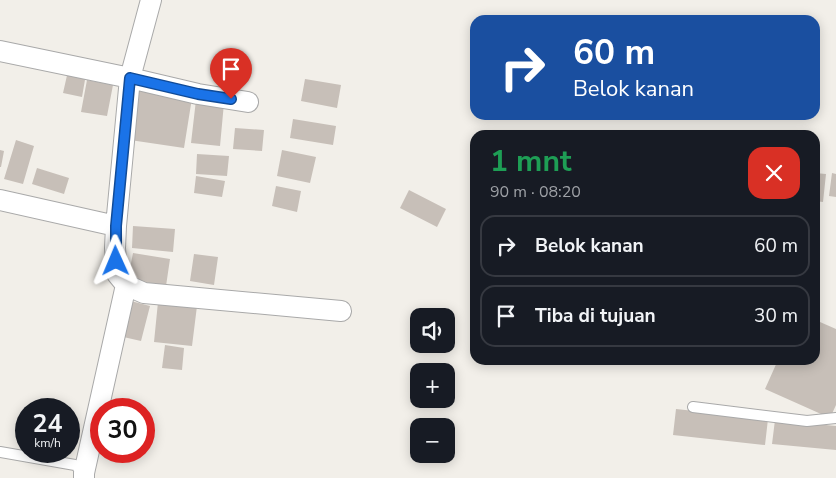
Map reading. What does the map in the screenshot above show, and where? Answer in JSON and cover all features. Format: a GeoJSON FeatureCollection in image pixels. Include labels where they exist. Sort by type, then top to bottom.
{"type":"FeatureCollection","features":[{"type":"Feature","properties":{"kind":"street"},"geometry":{"type":"LineString","coordinates":[[151,0],[130,78],[116,226],[117,274],[126,285],[144,293],[341,311]]}},
{"type":"Feature","properties":{"kind":"street"},"geometry":{"type":"LineString","coordinates":[[0,52],[130,78],[198,94],[248,102]]}},
{"type":"Feature","properties":{"kind":"street"},"geometry":{"type":"LineString","coordinates":[[0,200],[116,226]]}},
{"type":"Feature","properties":{"kind":"street"},"geometry":{"type":"LineString","coordinates":[[84,475],[126,285]]}},
{"type":"Feature","properties":{"kind":"lane"},"geometry":{"type":"LineString","coordinates":[[693,406],[807,421],[836,418]]}},
{"type":"Feature","properties":{"kind":"lane"},"geometry":{"type":"LineString","coordinates":[[0,452],[75,464],[84,475]]}},
{"type":"Feature","properties":{"kind":"building"},"geometry":{"type":"Polygon","coordinates":[[[68,71],[86,74],[82,97],[63,93],[68,71]]]}},
{"type":"Feature","properties":{"kind":"building"},"geometry":{"type":"Polygon","coordinates":[[[305,79],[341,85],[337,108],[301,101],[305,79]]]}},
{"type":"Feature","properties":{"kind":"building"},"geometry":{"type":"Polygon","coordinates":[[[87,80],[113,85],[107,116],[81,112],[87,80]]]}},
{"type":"Feature","properties":{"kind":"building"},"geometry":{"type":"Polygon","coordinates":[[[138,89],[192,98],[184,148],[130,140],[138,89]]]}},
{"type":"Feature","properties":{"kind":"building"},"geometry":{"type":"Polygon","coordinates":[[[196,100],[224,103],[220,146],[191,143],[196,100]]]}},
{"type":"Feature","properties":{"kind":"building"},"geometry":{"type":"Polygon","coordinates":[[[293,119],[336,126],[333,145],[290,138],[293,119]]]}},
{"type":"Feature","properties":{"kind":"building"},"geometry":{"type":"Polygon","coordinates":[[[235,128],[264,130],[262,151],[233,149],[235,128]]]}},
{"type":"Feature","properties":{"kind":"building"},"geometry":{"type":"Polygon","coordinates":[[[16,140],[34,146],[23,184],[4,179],[16,140]]]}},
{"type":"Feature","properties":{"kind":"building"},"geometry":{"type":"Polygon","coordinates":[[[0,150],[4,151],[1,167],[0,167],[0,150]]]}},
{"type":"Feature","properties":{"kind":"building"},"geometry":{"type":"Polygon","coordinates":[[[282,150],[316,157],[310,183],[277,176],[282,150]]]}},
{"type":"Feature","properties":{"kind":"building"},"geometry":{"type":"Polygon","coordinates":[[[197,154],[229,156],[227,176],[196,174],[197,154]]]}},
{"type":"Feature","properties":{"kind":"building"},"geometry":{"type":"Polygon","coordinates":[[[37,168],[69,178],[64,194],[32,184],[37,168]]]}},
{"type":"Feature","properties":{"kind":"building"},"geometry":{"type":"Polygon","coordinates":[[[820,173],[826,174],[823,202],[820,202],[820,173]]]}},
{"type":"Feature","properties":{"kind":"building"},"geometry":{"type":"Polygon","coordinates":[[[832,173],[836,174],[836,197],[829,196],[832,173]]]}},
{"type":"Feature","properties":{"kind":"building"},"geometry":{"type":"Polygon","coordinates":[[[196,176],[225,181],[222,197],[194,193],[196,176]]]}},
{"type":"Feature","properties":{"kind":"building"},"geometry":{"type":"Polygon","coordinates":[[[276,186],[301,191],[297,212],[272,206],[276,186]]]}},
{"type":"Feature","properties":{"kind":"building"},"geometry":{"type":"Polygon","coordinates":[[[409,190],[446,209],[437,227],[400,208],[409,190]]]}},
{"type":"Feature","properties":{"kind":"building"},"geometry":{"type":"Polygon","coordinates":[[[133,226],[175,229],[173,252],[132,248],[133,226]]]}},
{"type":"Feature","properties":{"kind":"building"},"geometry":{"type":"Polygon","coordinates":[[[133,253],[170,259],[166,286],[128,279],[133,253]]]}},
{"type":"Feature","properties":{"kind":"building"},"geometry":{"type":"Polygon","coordinates":[[[194,254],[218,257],[214,285],[190,281],[194,254]]]}},
{"type":"Feature","properties":{"kind":"building"},"geometry":{"type":"Polygon","coordinates":[[[127,300],[150,306],[141,341],[119,336],[127,300]]]}},
{"type":"Feature","properties":{"kind":"building"},"geometry":{"type":"Polygon","coordinates":[[[158,302],[197,306],[192,346],[154,342],[158,302]]]}},
{"type":"Feature","properties":{"kind":"building"},"geometry":{"type":"Polygon","coordinates":[[[820,322],[836,329],[836,405],[830,418],[765,389],[776,365],[820,365],[820,322]]]}},
{"type":"Feature","properties":{"kind":"building"},"geometry":{"type":"Polygon","coordinates":[[[165,345],[184,348],[182,370],[162,368],[165,345]]]}},
{"type":"Feature","properties":{"kind":"building"},"geometry":{"type":"Polygon","coordinates":[[[676,409],[768,419],[765,445],[673,435],[676,409]]]}},
{"type":"Feature","properties":{"kind":"building"},"geometry":{"type":"Polygon","coordinates":[[[775,420],[836,426],[836,450],[772,444],[775,420]]]}},
{"type":"Feature","properties":{"kind":"route"},"geometry":{"type":"LineString","coordinates":[[116,261],[116,226],[130,78],[198,94],[231,99]]}}]}
